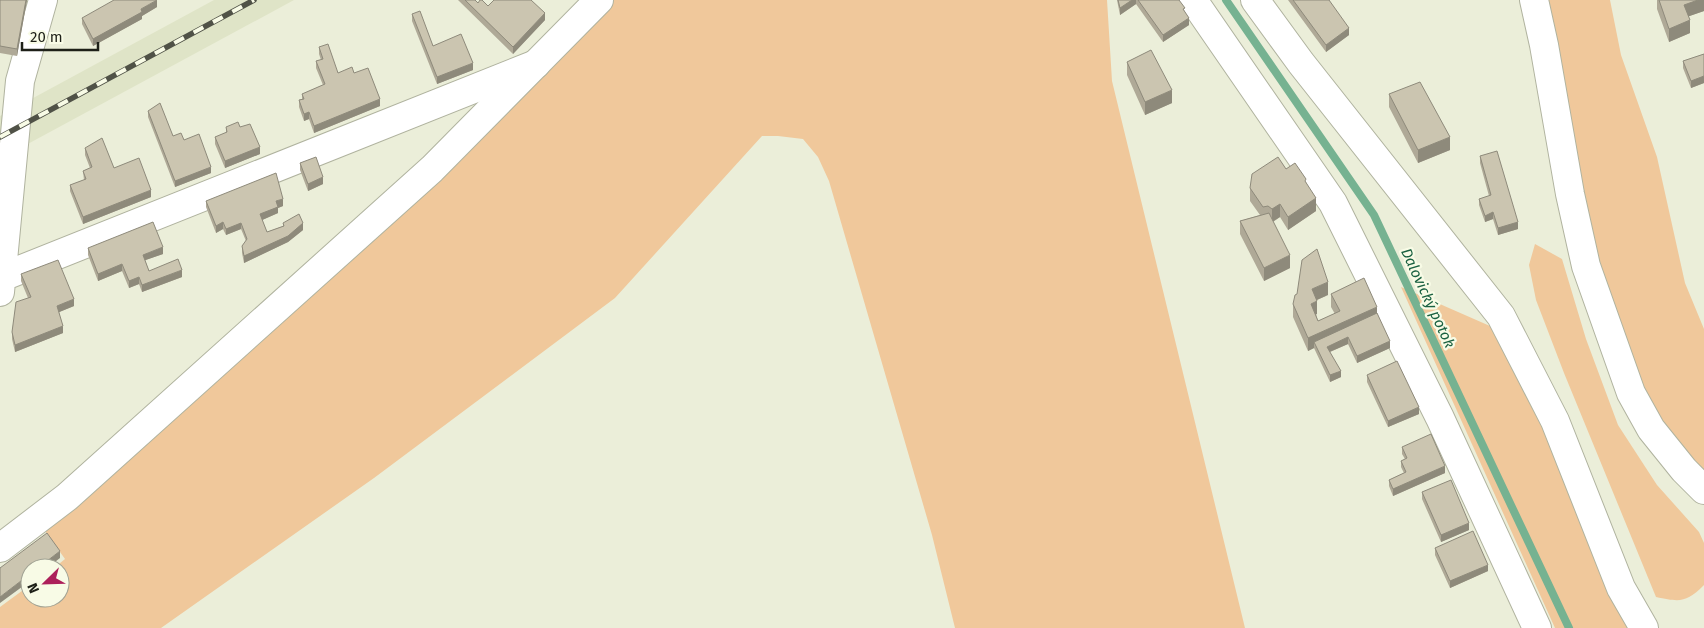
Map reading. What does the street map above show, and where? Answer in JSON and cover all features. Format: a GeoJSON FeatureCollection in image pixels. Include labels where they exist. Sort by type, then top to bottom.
{"type":"FeatureCollection","features":[{"type":"Feature","properties":{"kind":"street"},"geometry":{"type":"LineString","coordinates":[[43,0],[20,81],[1,284],[536,64]]}},
{"type":"Feature","properties":{"kind":"street"},"geometry":{"type":"LineString","coordinates":[[0,548],[67,497],[432,169],[599,0]]}},
{"type":"Feature","properties":{"kind":"street"},"geometry":{"type":"LineString","coordinates":[[1193,0],[1333,203],[1440,418],[1535,627]]}},
{"type":"Feature","properties":{"kind":"street"},"geometry":{"type":"LineString","coordinates":[[1255,0],[1501,316],[1555,421],[1621,588],[1644,628]]}},
{"type":"Feature","properties":{"kind":"street"},"geometry":{"type":"LineString","coordinates":[[1534,0],[1544,45],[1570,194],[1586,266],[1631,393],[1651,430],[1684,470],[1704,490]]}},
{"type":"Feature","properties":{"kind":"shaded area"},"geometry":{"type":"Polygon","coordinates":[[[214,0],[294,0],[0,159],[0,116],[214,0]]]}},
{"type":"Feature","properties":{"kind":"shaded area"},"geometry":{"type":"Polygon","coordinates":[[[606,0],[1107,0],[1112,81],[1245,628],[955,628],[932,535],[829,181],[818,157],[803,139],[778,136],[762,136],[615,298],[374,478],[161,628],[0,628],[0,607],[20,592],[20,608],[70,608],[70,558],[64,558],[43,528],[606,0]]]}},
{"type":"Feature","properties":{"kind":"shaded area"},"geometry":{"type":"Polygon","coordinates":[[[1539,0],[1610,0],[1621,55],[1657,157],[1685,283],[1704,329],[1704,483],[1650,410],[1590,260],[1539,0]]]}},
{"type":"Feature","properties":{"kind":"shaded area"},"geometry":{"type":"Polygon","coordinates":[[[1535,244],[1562,259],[1586,339],[1618,425],[1657,485],[1699,532],[1704,543],[1704,585],[1687,598],[1671,600],[1656,597],[1536,300],[1529,265],[1535,244]]]}},
{"type":"Feature","properties":{"kind":"shaded area"},"geometry":{"type":"Polygon","coordinates":[[[1401,287],[1490,326],[1548,416],[1605,586],[1628,628],[1555,628],[1401,287]]]}},
{"type":"Feature","properties":{"kind":"building"},"geometry":{"type":"Polygon","coordinates":[[[0,0],[26,0],[17,49],[0,46],[0,0]]]}},
{"type":"Feature","properties":{"kind":"building"},"geometry":{"type":"Polygon","coordinates":[[[114,0],[157,0],[141,9],[142,12],[93,39],[82,18],[114,0]]]}},
{"type":"Feature","properties":{"kind":"building"},"geometry":{"type":"Polygon","coordinates":[[[465,0],[475,0],[478,3],[482,0],[488,6],[494,0],[531,0],[545,13],[513,47],[465,0]]]}},
{"type":"Feature","properties":{"kind":"building"},"geometry":{"type":"Polygon","coordinates":[[[1118,0],[1132,0],[1120,8],[1118,0]]]}},
{"type":"Feature","properties":{"kind":"building"},"geometry":{"type":"Polygon","coordinates":[[[1138,0],[1179,0],[1189,18],[1163,35],[1138,0]]]}},
{"type":"Feature","properties":{"kind":"building"},"geometry":{"type":"Polygon","coordinates":[[[1293,0],[1329,0],[1349,28],[1326,45],[1293,0]]]}},
{"type":"Feature","properties":{"kind":"building"},"geometry":{"type":"Polygon","coordinates":[[[1659,0],[1698,0],[1684,5],[1690,20],[1669,29],[1659,0]]]}},
{"type":"Feature","properties":{"kind":"building"},"geometry":{"type":"Polygon","coordinates":[[[420,11],[433,46],[461,34],[473,63],[437,77],[412,14],[420,11]]]}},
{"type":"Feature","properties":{"kind":"building"},"geometry":{"type":"Polygon","coordinates":[[[328,44],[338,73],[352,67],[354,73],[368,68],[380,99],[314,126],[309,112],[304,114],[299,100],[304,99],[302,94],[325,84],[316,61],[323,59],[319,47],[328,44]]]}},
{"type":"Feature","properties":{"kind":"building"},"geometry":{"type":"Polygon","coordinates":[[[1151,50],[1172,90],[1145,102],[1127,62],[1151,50]]]}},
{"type":"Feature","properties":{"kind":"building"},"geometry":{"type":"Polygon","coordinates":[[[1704,54],[1704,76],[1691,81],[1683,61],[1704,54]]]}},
{"type":"Feature","properties":{"kind":"building"},"geometry":{"type":"Polygon","coordinates":[[[1420,82],[1450,137],[1418,150],[1389,94],[1420,82]]]}},
{"type":"Feature","properties":{"kind":"building"},"geometry":{"type":"Polygon","coordinates":[[[160,103],[173,136],[181,133],[184,140],[199,134],[211,167],[175,181],[148,111],[160,103]]]}},
{"type":"Feature","properties":{"kind":"building"},"geometry":{"type":"Polygon","coordinates":[[[238,122],[240,127],[250,124],[260,147],[225,161],[215,137],[227,132],[226,127],[238,122]]]}},
{"type":"Feature","properties":{"kind":"building"},"geometry":{"type":"Polygon","coordinates":[[[102,138],[114,168],[139,158],[151,190],[83,217],[70,185],[86,179],[83,171],[92,167],[85,148],[102,138]]]}},
{"type":"Feature","properties":{"kind":"building"},"geometry":{"type":"Polygon","coordinates":[[[1497,151],[1518,222],[1498,228],[1493,212],[1485,216],[1479,199],[1491,195],[1480,156],[1497,151]]]}},
{"type":"Feature","properties":{"kind":"building"},"geometry":{"type":"Polygon","coordinates":[[[316,157],[323,177],[308,184],[300,163],[316,157]]]}},
{"type":"Feature","properties":{"kind":"building"},"geometry":{"type":"Polygon","coordinates":[[[1278,157],[1286,169],[1295,163],[1316,198],[1288,217],[1280,204],[1272,209],[1268,206],[1263,207],[1250,188],[1252,174],[1278,157]]]}},
{"type":"Feature","properties":{"kind":"building"},"geometry":{"type":"Polygon","coordinates":[[[276,173],[283,199],[276,201],[278,207],[260,214],[267,232],[284,226],[283,223],[299,214],[303,223],[288,236],[244,256],[242,246],[247,239],[241,223],[226,229],[223,222],[216,226],[206,201],[276,173]]]}},
{"type":"Feature","properties":{"kind":"building"},"geometry":{"type":"Polygon","coordinates":[[[1269,213],[1290,255],[1264,268],[1240,221],[1269,213]]]}},
{"type":"Feature","properties":{"kind":"building"},"geometry":{"type":"Polygon","coordinates":[[[153,222],[163,247],[143,255],[149,271],[178,259],[182,270],[142,285],[139,277],[129,281],[122,264],[98,274],[88,248],[153,222]]]}},
{"type":"Feature","properties":{"kind":"building"},"geometry":{"type":"Polygon","coordinates":[[[1317,249],[1328,282],[1312,289],[1317,301],[1311,304],[1318,321],[1340,311],[1331,294],[1364,278],[1377,307],[1308,338],[1293,304],[1297,294],[1302,260],[1317,249]]]}},
{"type":"Feature","properties":{"kind":"building"},"geometry":{"type":"Polygon","coordinates":[[[58,260],[74,299],[57,306],[63,326],[15,345],[12,332],[16,302],[31,297],[21,274],[58,260]]]}},
{"type":"Feature","properties":{"kind":"building"},"geometry":{"type":"Polygon","coordinates":[[[1377,313],[1390,341],[1357,356],[1348,337],[1327,347],[1341,371],[1330,375],[1314,342],[1377,313]]]}},
{"type":"Feature","properties":{"kind":"building"},"geometry":{"type":"Polygon","coordinates":[[[1397,361],[1419,407],[1388,421],[1367,375],[1397,361]]]}},
{"type":"Feature","properties":{"kind":"building"},"geometry":{"type":"Polygon","coordinates":[[[1431,434],[1445,466],[1393,489],[1389,480],[1406,472],[1401,461],[1407,458],[1402,447],[1431,434]]]}},
{"type":"Feature","properties":{"kind":"building"},"geometry":{"type":"Polygon","coordinates":[[[1451,480],[1469,523],[1441,535],[1422,492],[1451,480]]]}},
{"type":"Feature","properties":{"kind":"building"},"geometry":{"type":"Polygon","coordinates":[[[1473,531],[1488,565],[1450,581],[1435,548],[1473,531]]]}},
{"type":"Feature","properties":{"kind":"building"},"geometry":{"type":"Polygon","coordinates":[[[47,533],[60,551],[51,558],[20,558],[20,582],[0,597],[0,568],[47,533]]]}},
{"type":"Feature","properties":{"kind":"waterway","name":"Dalovický potok"},"geometry":{"type":"LineString","coordinates":[[1226,0],[1374,215],[1569,628]]}},
{"type":"Feature","properties":{"kind":"railway"},"geometry":{"type":"LineString","coordinates":[[0,137],[254,0]]}}]}
